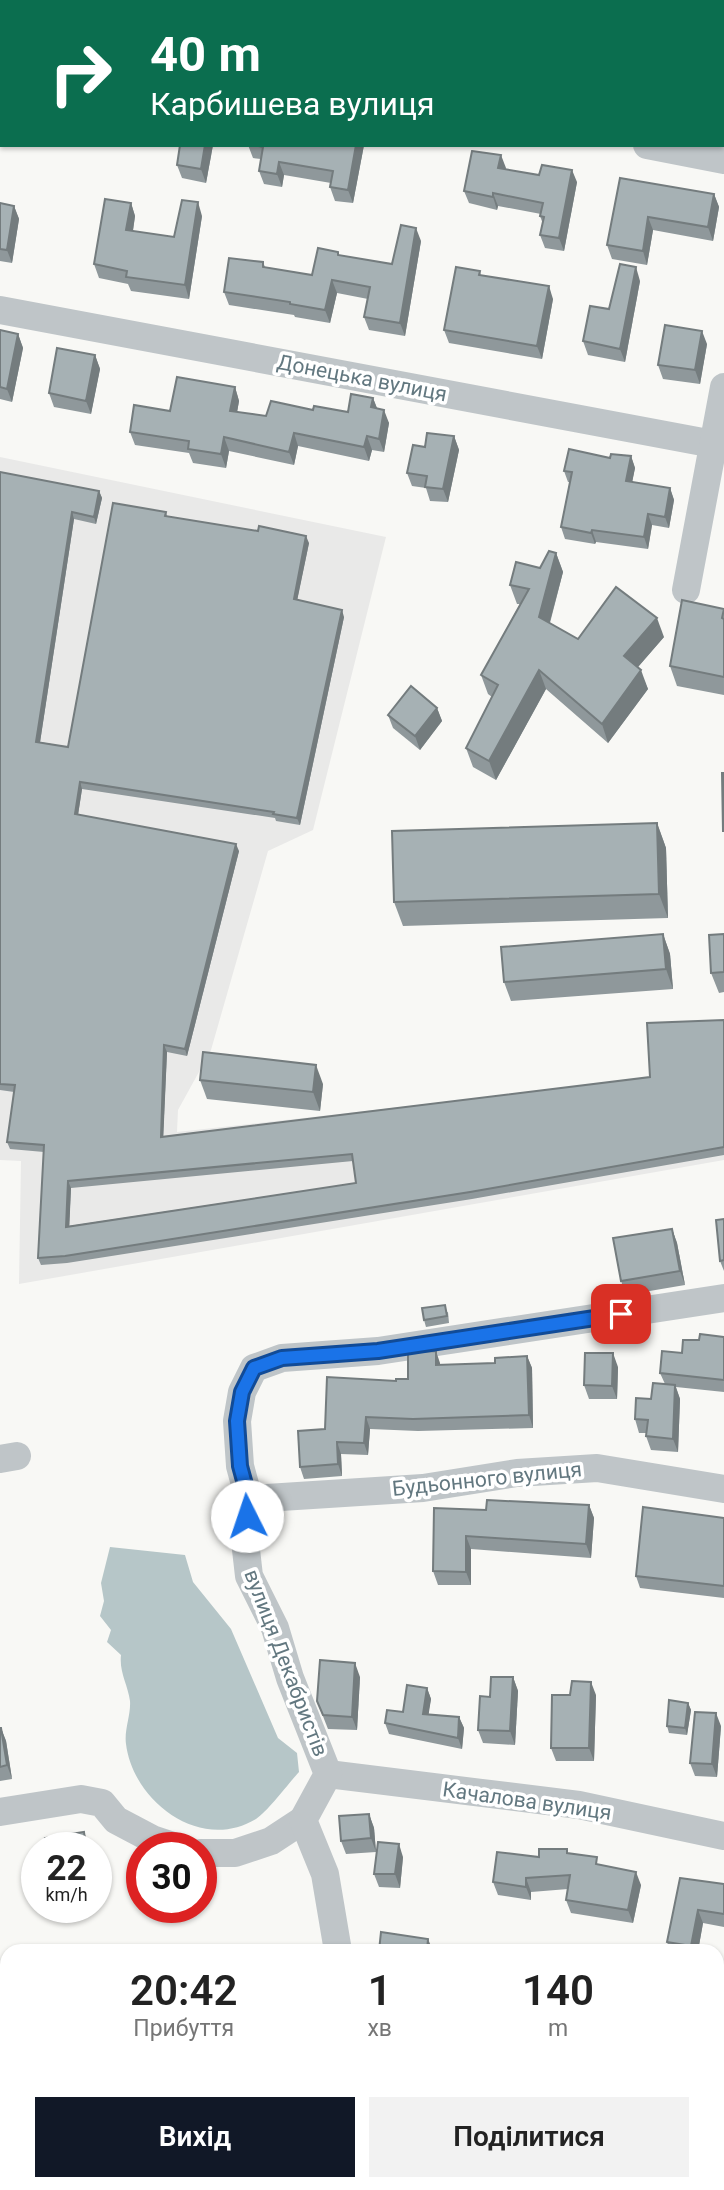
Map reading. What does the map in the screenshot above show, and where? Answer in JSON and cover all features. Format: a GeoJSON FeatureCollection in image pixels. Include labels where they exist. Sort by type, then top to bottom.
{"type":"FeatureCollection","features":[{"type":"Feature","properties":{"kind":"street"},"geometry":{"type":"LineString","coordinates":[[657,147],[724,160]]}},
{"type":"Feature","properties":{"kind":"street","name":"Донецька вулиця"},"geometry":{"type":"LineString","coordinates":[[0,310],[718,445]]}},
{"type":"Feature","properties":{"kind":"street"},"geometry":{"type":"LineString","coordinates":[[686,590],[718,445],[724,387]]}},
{"type":"Feature","properties":{"kind":"street","name":"вулиця Декабристів"},"geometry":{"type":"LineString","coordinates":[[303,1820],[327,1774],[290,1678],[275,1628],[249,1576],[244,1532],[249,1499],[240,1466],[237,1421],[242,1392],[254,1368],[282,1358],[378,1351],[724,1298]]}},
{"type":"Feature","properties":{"kind":"street","name":"Будьонного вулиця"},"geometry":{"type":"LineString","coordinates":[[249,1499],[423,1488],[517,1473],[597,1468],[724,1489]]}},
{"type":"Feature","properties":{"kind":"street","name":"Качалова вулиця"},"geometry":{"type":"LineString","coordinates":[[327,1774],[579,1805],[724,1836]]}},
{"type":"Feature","properties":{"kind":"street"},"geometry":{"type":"LineString","coordinates":[[0,1812],[81,1798],[102,1803],[116,1820],[139,1832]]}},
{"type":"Feature","properties":{"kind":"street"},"geometry":{"type":"LineString","coordinates":[[217,1853],[235,1853],[271,1841],[303,1820],[326,1874],[337,1944]]}},
{"type":"Feature","properties":{"kind":"shaded area"},"geometry":{"type":"Polygon","coordinates":[[[0,457],[386,537],[313,830],[268,851],[211,1050],[178,1110],[177,1132],[724,1071],[724,1160],[19,1284],[21,1161],[0,1160],[0,457]]]}},
{"type":"Feature","properties":{"kind":"shaded area"},"geometry":{"type":"Polygon","coordinates":[[[110,1547],[185,1555],[193,1582],[231,1629],[278,1738],[297,1753],[299,1772],[256,1819],[235,1828],[213,1830],[192,1825],[173,1816],[155,1802],[141,1785],[131,1765],[126,1744],[130,1701],[121,1667],[121,1655],[107,1642],[111,1630],[100,1616],[104,1601],[101,1583],[110,1547]]]}},
{"type":"Feature","properties":{"kind":"building"},"geometry":{"type":"Polygon","coordinates":[[[180,147],[205,147],[201,169],[177,165],[180,147]]]}},
{"type":"Feature","properties":{"kind":"building"},"geometry":{"type":"Polygon","coordinates":[[[263,147],[356,147],[348,190],[330,187],[333,171],[279,162],[277,174],[259,171],[263,147]]]}},
{"type":"Feature","properties":{"kind":"building"},"geometry":{"type":"Polygon","coordinates":[[[472,151],[501,155],[498,168],[539,175],[542,165],[572,170],[559,238],[540,235],[544,217],[540,216],[543,203],[493,193],[493,197],[464,191],[472,151]]]}},
{"type":"Feature","properties":{"kind":"building"},"geometry":{"type":"Polygon","coordinates":[[[620,178],[714,194],[708,227],[648,217],[643,251],[607,245],[620,178]]]}},
{"type":"Feature","properties":{"kind":"building"},"geometry":{"type":"Polygon","coordinates":[[[105,199],[131,203],[126,230],[174,237],[182,200],[198,202],[185,285],[126,277],[127,271],[94,264],[105,199]]]}},
{"type":"Feature","properties":{"kind":"building"},"geometry":{"type":"Polygon","coordinates":[[[0,203],[14,206],[7,250],[0,249],[0,203]]]}},
{"type":"Feature","properties":{"kind":"building"},"geometry":{"type":"Polygon","coordinates":[[[401,225],[416,228],[400,323],[364,317],[370,287],[332,280],[325,310],[224,292],[229,258],[263,262],[263,267],[312,275],[318,248],[338,252],[338,255],[392,264],[401,225]]]}},
{"type":"Feature","properties":{"kind":"building"},"geometry":{"type":"Polygon","coordinates":[[[620,264],[636,267],[620,349],[583,341],[590,306],[609,309],[620,264]]]}},
{"type":"Feature","properties":{"kind":"building"},"geometry":{"type":"Polygon","coordinates":[[[456,267],[480,271],[479,275],[549,286],[537,346],[444,330],[456,267]]]}},
{"type":"Feature","properties":{"kind":"building"},"geometry":{"type":"Polygon","coordinates":[[[665,325],[702,331],[695,370],[658,365],[665,325]]]}},
{"type":"Feature","properties":{"kind":"building"},"geometry":{"type":"Polygon","coordinates":[[[0,330],[18,334],[7,389],[0,387],[0,330]]]}},
{"type":"Feature","properties":{"kind":"building"},"geometry":{"type":"Polygon","coordinates":[[[57,348],[95,355],[86,401],[49,393],[57,348]]]}},
{"type":"Feature","properties":{"kind":"building"},"geometry":{"type":"Polygon","coordinates":[[[177,377],[235,387],[230,411],[266,416],[271,401],[313,410],[314,406],[348,412],[351,394],[373,398],[371,407],[384,410],[379,439],[367,436],[364,447],[294,433],[289,452],[224,437],[221,454],[188,449],[189,441],[130,432],[134,405],[170,411],[177,377]]]}},
{"type":"Feature","properties":{"kind":"building"},"geometry":{"type":"Polygon","coordinates":[[[427,433],[454,436],[443,489],[425,487],[427,476],[407,473],[413,445],[425,447],[427,433]]]}},
{"type":"Feature","properties":{"kind":"building"},"geometry":{"type":"Polygon","coordinates":[[[569,449],[610,458],[611,454],[631,456],[626,481],[670,488],[665,517],[648,514],[644,537],[592,530],[591,533],[561,527],[572,472],[564,471],[569,449]]]}},
{"type":"Feature","properties":{"kind":"building"},"geometry":{"type":"Polygon","coordinates":[[[0,472],[99,491],[94,517],[72,512],[36,742],[68,747],[113,503],[166,512],[165,516],[258,531],[259,526],[306,536],[294,599],[342,610],[297,818],[273,814],[274,812],[80,782],[75,814],[236,844],[185,1049],[164,1045],[161,1137],[650,1077],[647,1023],[724,1020],[724,1147],[470,1192],[65,1256],[38,1258],[44,1145],[7,1142],[15,1085],[0,1084],[0,472]],[[352,1154],[68,1181],[66,1227],[356,1183],[352,1154]]]}},
{"type":"Feature","properties":{"kind":"building"},"geometry":{"type":"Polygon","coordinates":[[[549,551],[556,553],[539,617],[578,639],[616,587],[657,618],[624,656],[641,670],[602,724],[539,670],[489,761],[466,748],[498,685],[481,675],[529,589],[510,585],[516,562],[540,568],[549,551]]]}},
{"type":"Feature","properties":{"kind":"building"},"geometry":{"type":"Polygon","coordinates":[[[682,600],[724,609],[724,677],[670,666],[682,600]]]}},
{"type":"Feature","properties":{"kind":"building"},"geometry":{"type":"Polygon","coordinates":[[[411,686],[437,708],[415,736],[388,715],[411,686]]]}},
{"type":"Feature","properties":{"kind":"building"},"geometry":{"type":"Polygon","coordinates":[[[724,773],[724,831],[723,831],[724,773]]]}},
{"type":"Feature","properties":{"kind":"building"},"geometry":{"type":"Polygon","coordinates":[[[657,823],[659,894],[394,902],[392,831],[657,823]]]}},
{"type":"Feature","properties":{"kind":"building"},"geometry":{"type":"Polygon","coordinates":[[[663,934],[666,969],[504,982],[501,947],[663,934]]]}},
{"type":"Feature","properties":{"kind":"building"},"geometry":{"type":"Polygon","coordinates":[[[724,934],[724,972],[711,973],[709,935],[724,934]]]}},
{"type":"Feature","properties":{"kind":"building"},"geometry":{"type":"Polygon","coordinates":[[[203,1052],[316,1065],[313,1092],[200,1080],[203,1052]]]}},
{"type":"Feature","properties":{"kind":"building"},"geometry":{"type":"Polygon","coordinates":[[[724,1219],[724,1260],[720,1261],[716,1220],[724,1219]]]}},
{"type":"Feature","properties":{"kind":"building"},"geometry":{"type":"Polygon","coordinates":[[[672,1229],[680,1271],[621,1281],[613,1238],[672,1229]]]}},
{"type":"Feature","properties":{"kind":"building"},"geometry":{"type":"Polygon","coordinates":[[[445,1305],[447,1316],[424,1320],[422,1308],[445,1305]]]}},
{"type":"Feature","properties":{"kind":"building"},"geometry":{"type":"Polygon","coordinates":[[[700,1334],[724,1337],[724,1380],[660,1373],[662,1351],[682,1353],[683,1340],[699,1340],[700,1334]]]}},
{"type":"Feature","properties":{"kind":"building"},"geometry":{"type":"Polygon","coordinates":[[[436,1351],[436,1365],[495,1363],[495,1358],[527,1356],[529,1415],[413,1419],[366,1417],[364,1443],[337,1442],[338,1464],[300,1467],[298,1431],[325,1429],[327,1377],[396,1381],[408,1379],[408,1352],[436,1351]]]}},
{"type":"Feature","properties":{"kind":"building"},"geometry":{"type":"Polygon","coordinates":[[[585,1353],[613,1353],[612,1386],[584,1385],[585,1353]]]}},
{"type":"Feature","properties":{"kind":"building"},"geometry":{"type":"Polygon","coordinates":[[[653,1383],[675,1385],[673,1439],[646,1436],[648,1420],[635,1419],[636,1398],[651,1399],[653,1383]]]}},
{"type":"Feature","properties":{"kind":"building"},"geometry":{"type":"Polygon","coordinates":[[[487,1500],[589,1505],[586,1544],[466,1536],[466,1572],[433,1571],[434,1508],[486,1510],[487,1500]]]}},
{"type":"Feature","properties":{"kind":"building"},"geometry":{"type":"Polygon","coordinates":[[[643,1507],[724,1518],[724,1586],[636,1576],[643,1507]]]}},
{"type":"Feature","properties":{"kind":"building"},"geometry":{"type":"Polygon","coordinates":[[[320,1660],[355,1663],[352,1717],[323,1715],[317,1701],[320,1660]]]}},
{"type":"Feature","properties":{"kind":"building"},"geometry":{"type":"Polygon","coordinates":[[[491,1677],[513,1677],[510,1731],[478,1730],[480,1696],[490,1697],[491,1677]]]}},
{"type":"Feature","properties":{"kind":"building"},"geometry":{"type":"Polygon","coordinates":[[[572,1681],[591,1682],[589,1748],[551,1748],[552,1695],[570,1695],[572,1681]]]}},
{"type":"Feature","properties":{"kind":"building"},"geometry":{"type":"Polygon","coordinates":[[[407,1685],[427,1688],[423,1714],[459,1717],[458,1738],[385,1723],[387,1710],[403,1712],[407,1685]]]}},
{"type":"Feature","properties":{"kind":"building"},"geometry":{"type":"Polygon","coordinates":[[[669,1700],[688,1703],[685,1728],[667,1726],[669,1700]]]}},
{"type":"Feature","properties":{"kind":"building"},"geometry":{"type":"Polygon","coordinates":[[[695,1712],[716,1713],[712,1764],[690,1763],[695,1712]]]}},
{"type":"Feature","properties":{"kind":"building"},"geometry":{"type":"Polygon","coordinates":[[[0,1728],[7,1765],[0,1767],[0,1728]]]}},
{"type":"Feature","properties":{"kind":"building"},"geometry":{"type":"Polygon","coordinates":[[[369,1814],[371,1838],[341,1841],[339,1816],[369,1814]]]}},
{"type":"Feature","properties":{"kind":"building"},"geometry":{"type":"Polygon","coordinates":[[[378,1842],[399,1844],[395,1874],[374,1874],[378,1842]]]}},
{"type":"Feature","properties":{"kind":"building"},"geometry":{"type":"Polygon","coordinates":[[[539,1849],[567,1849],[567,1853],[597,1857],[596,1864],[636,1872],[628,1910],[566,1900],[570,1875],[526,1878],[526,1887],[493,1882],[497,1852],[539,1857],[539,1849]]]}},
{"type":"Feature","properties":{"kind":"building"},"geometry":{"type":"Polygon","coordinates":[[[680,1878],[724,1884],[724,1914],[698,1910],[691,1944],[667,1942],[680,1878]]]}},
{"type":"Feature","properties":{"kind":"building"},"geometry":{"type":"Polygon","coordinates":[[[381,1932],[428,1939],[428,1944],[380,1944],[381,1932]]]}},
{"type":"Feature","properties":{"kind":"route"},"geometry":{"type":"LineString","coordinates":[[247,1516],[249,1499],[240,1466],[237,1421],[242,1392],[254,1368],[282,1358],[378,1351],[621,1314]]}}]}
